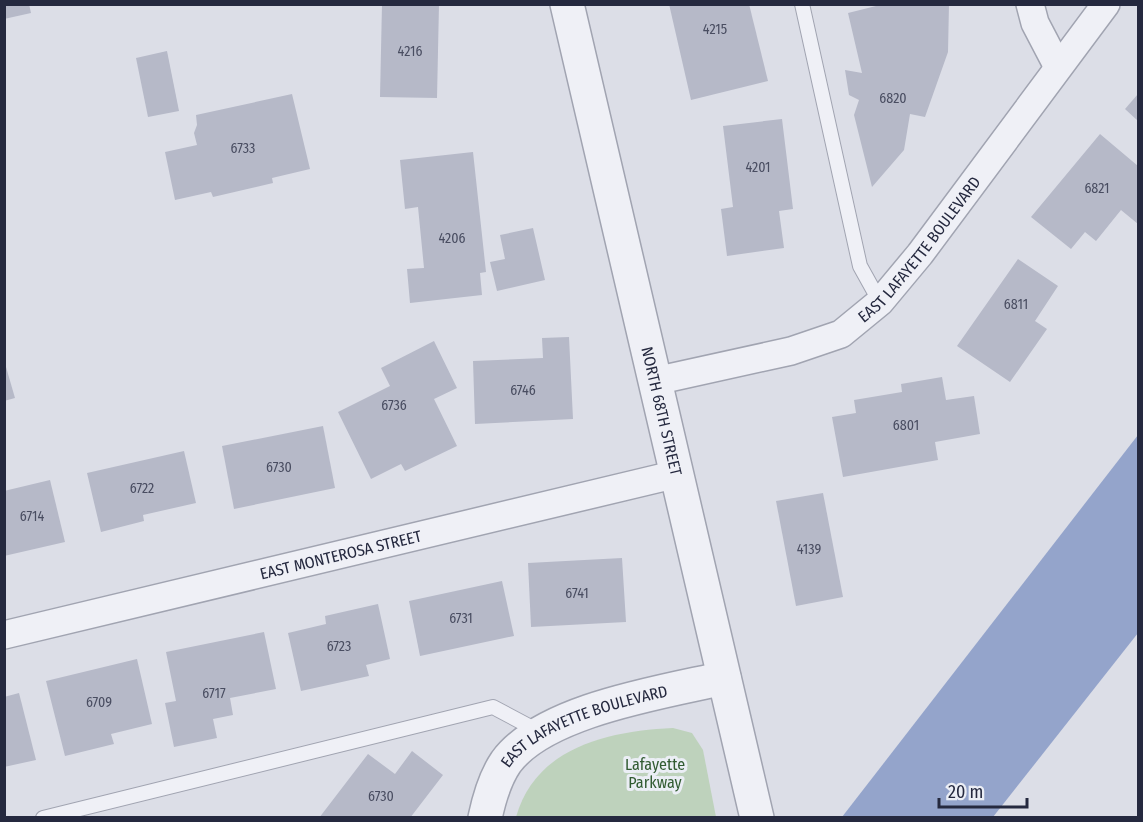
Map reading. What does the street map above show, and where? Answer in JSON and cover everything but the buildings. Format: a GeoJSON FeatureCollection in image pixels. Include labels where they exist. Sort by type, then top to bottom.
{"type":"FeatureCollection","features":[{"type":"Feature","properties":{"kind":"street","name":"NORTH 68TH STREET"},"geometry":{"type":"LineString","coordinates":[[567,4],[757,818]]}},
{"type":"Feature","properties":{"kind":"street"},"geometry":{"type":"LineString","coordinates":[[1030,4],[1035,23],[1058,67]]}},
{"type":"Feature","properties":{"kind":"street","name":"EAST LAFAYETTE BOULEVARD"},"geometry":{"type":"LineString","coordinates":[[655,381],[791,351],[841,334],[880,302],[920,254],[1106,4]]}},
{"type":"Feature","properties":{"kind":"street","name":"EAST MONTEROSA STREET"},"geometry":{"type":"LineString","coordinates":[[4,635],[677,474]]}},
{"type":"Feature","properties":{"kind":"street","name":"EAST LAFAYETTE BOULEVARD"},"geometry":{"type":"LineString","coordinates":[[485,818],[497,778],[507,761],[540,732],[576,715],[724,678]]}},
{"type":"Feature","properties":{"kind":"lane"},"geometry":{"type":"LineString","coordinates":[[802,4],[860,266],[880,302]]}},
{"type":"Feature","properties":{"kind":"lane"},"geometry":{"type":"LineString","coordinates":[[43,818],[493,707],[540,732]]}},
{"type":"Feature","properties":{"kind":"green space","name":"Lafayette Parkway"},"geometry":{"type":"Polygon","coordinates":[[[673,728],[692,733],[703,750],[716,817],[516,817],[526,793],[540,774],[557,759],[578,747],[624,733],[673,728]]]}},
{"type":"Feature","properties":{"kind":"water"},"geometry":{"type":"Polygon","coordinates":[[[1138,435],[1138,633],[993,817],[842,817],[1138,435]]]}}]}
